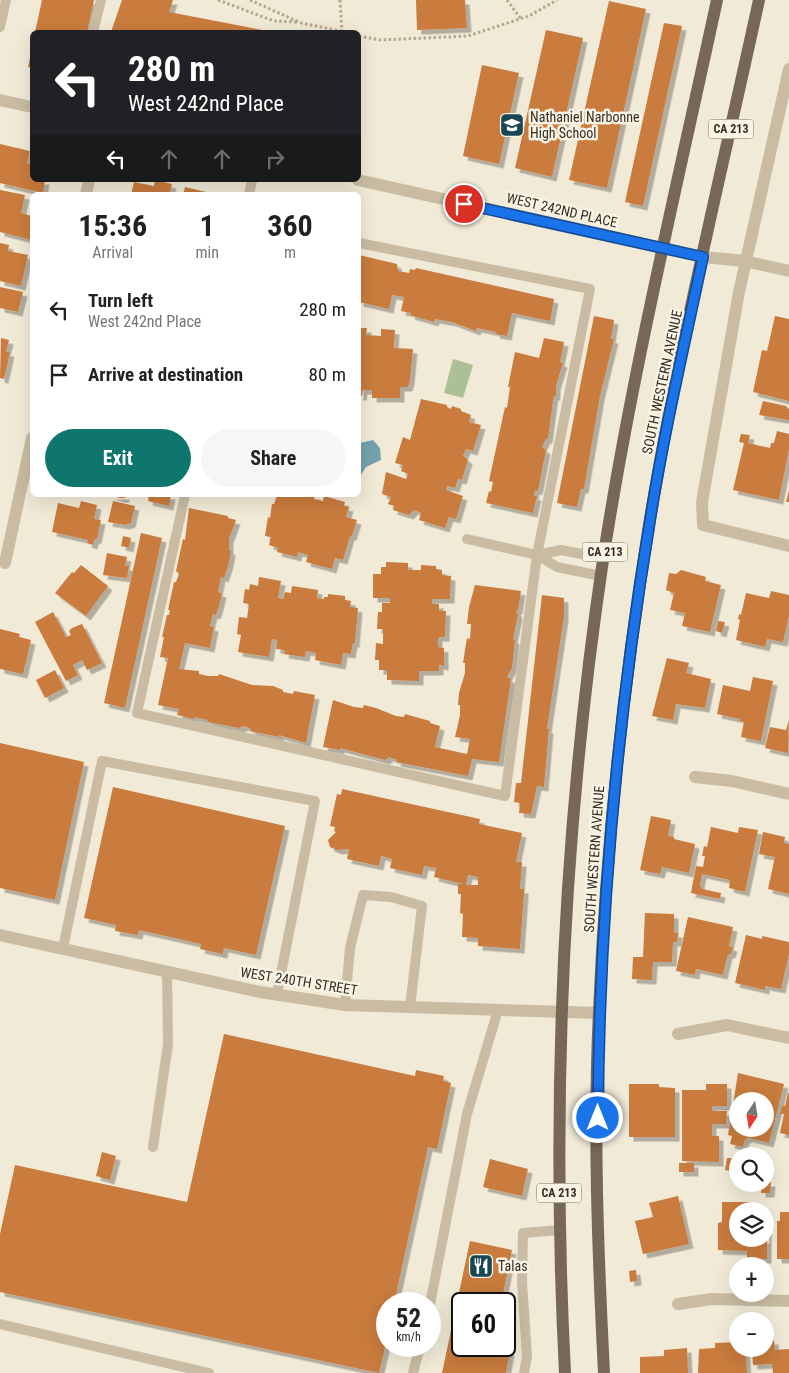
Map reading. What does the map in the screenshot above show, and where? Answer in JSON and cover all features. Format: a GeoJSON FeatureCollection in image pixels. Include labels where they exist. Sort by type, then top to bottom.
{"type":"FeatureCollection","features":[{"type":"Feature","properties":{"kind":"main road","name":"SOUTH WESTERN AVENUE"},"geometry":{"type":"LineString","coordinates":[[565,1373],[560,1230],[563,943],[582,720],[603,558],[662,248],[717,0]]}},
{"type":"Feature","properties":{"kind":"main road","name":"SOUTH WESTERN AVENUE"},"geometry":{"type":"LineString","coordinates":[[604,1373],[598,1246],[599,1013],[615,776],[630,654],[658,474],[759,0]]}},
{"type":"Feature","properties":{"kind":"street"},"geometry":{"type":"LineString","coordinates":[[789,69],[745,261],[702,502],[703,526],[789,546]]}},
{"type":"Feature","properties":{"kind":"street"},"geometry":{"type":"LineString","coordinates":[[0,100],[30,107]]}},
{"type":"Feature","properties":{"kind":"street","name":"WEST 242ND PLACE"},"geometry":{"type":"LineString","coordinates":[[361,181],[703,257],[745,261],[789,271]]}},
{"type":"Feature","properties":{"kind":"street"},"geometry":{"type":"LineString","coordinates":[[5,563],[30,447]]}},
{"type":"Feature","properties":{"kind":"street"},"geometry":{"type":"LineString","coordinates":[[695,777],[732,781],[789,794]]}},
{"type":"Feature","properties":{"kind":"street","name":"WEST 240TH STREET"},"geometry":{"type":"LineString","coordinates":[[0,935],[277,994],[345,1005],[599,1013]]}},
{"type":"Feature","properties":{"kind":"street"},"geometry":{"type":"LineString","coordinates":[[678,1034],[726,1025],[789,1038]]}},
{"type":"Feature","properties":{"kind":"street"},"geometry":{"type":"LineString","coordinates":[[678,1304],[712,1300],[789,1301]]}},
{"type":"Feature","properties":{"kind":"lane"},"geometry":{"type":"LineString","coordinates":[[0,27],[6,0]]}},
{"type":"Feature","properties":{"kind":"lane"},"geometry":{"type":"LineString","coordinates":[[94,30],[101,0]]}},
{"type":"Feature","properties":{"kind":"lane"},"geometry":{"type":"LineString","coordinates":[[184,497],[137,713],[505,796],[537,555],[590,289],[361,243]]}},
{"type":"Feature","properties":{"kind":"lane"},"geometry":{"type":"LineString","coordinates":[[467,539],[537,555],[558,567],[601,576]]}},
{"type":"Feature","properties":{"kind":"lane"},"geometry":{"type":"LineString","coordinates":[[537,555],[561,550],[603,558]]}},
{"type":"Feature","properties":{"kind":"lane"},"geometry":{"type":"LineString","coordinates":[[63,948],[102,761],[316,801],[277,994]]}},
{"type":"Feature","properties":{"kind":"lane"},"geometry":{"type":"LineString","coordinates":[[345,1005],[350,948],[364,896],[391,897],[422,906],[410,1007]]}},
{"type":"Feature","properties":{"kind":"lane"},"geometry":{"type":"LineString","coordinates":[[153,1147],[168,1044],[167,971]]}},
{"type":"Feature","properties":{"kind":"lane"},"geometry":{"type":"LineString","coordinates":[[432,1292],[467,1114],[498,1010]]}},
{"type":"Feature","properties":{"kind":"lane"},"geometry":{"type":"LineString","coordinates":[[524,1373],[527,1356],[522,1282],[523,1233],[560,1230]]}},
{"type":"Feature","properties":{"kind":"lane"},"geometry":{"type":"LineString","coordinates":[[0,1324],[208,1373]]}},
{"type":"Feature","properties":{"kind":"lane"},"geometry":{"type":"LineString","coordinates":[[413,1373],[417,1357]]}},
{"type":"Feature","properties":{"kind":"path"},"geometry":{"type":"LineString","coordinates":[[218,0],[274,21],[301,22]]}},
{"type":"Feature","properties":{"kind":"path"},"geometry":{"type":"LineString","coordinates":[[250,0],[301,22],[335,30]]}},
{"type":"Feature","properties":{"kind":"path"},"geometry":{"type":"LineString","coordinates":[[340,0],[343,30]]}},
{"type":"Feature","properties":{"kind":"path"},"geometry":{"type":"LineString","coordinates":[[508,0],[521,19]]}},
{"type":"Feature","properties":{"kind":"path"},"geometry":{"type":"LineString","coordinates":[[361,36],[380,40],[468,36],[521,19],[556,0]]}},
{"type":"Feature","properties":{"kind":"path"},"geometry":{"type":"LineString","coordinates":[[317,30],[318,26]]}},
{"type":"Feature","properties":{"kind":"green space"},"geometry":{"type":"Polygon","coordinates":[[[453,359],[473,365],[463,398],[444,393],[453,359]]]}},
{"type":"Feature","properties":{"kind":"water"},"geometry":{"type":"Polygon","coordinates":[[[373,440],[380,448],[381,460],[366,467],[361,475],[361,443],[373,440]]]}},
{"type":"Feature","properties":{"kind":"building"},"geometry":{"type":"Polygon","coordinates":[[[42,0],[94,0],[87,30],[35,30],[42,0]]]}},
{"type":"Feature","properties":{"kind":"building"},"geometry":{"type":"Polygon","coordinates":[[[122,0],[173,0],[169,12],[263,30],[112,30],[122,0]]]}},
{"type":"Feature","properties":{"kind":"building"},"geometry":{"type":"Polygon","coordinates":[[[416,0],[465,0],[467,28],[417,30],[416,0]]]}},
{"type":"Feature","properties":{"kind":"building"},"geometry":{"type":"Polygon","coordinates":[[[609,1],[646,9],[607,188],[569,180],[609,1]]]}},
{"type":"Feature","properties":{"kind":"building"},"geometry":{"type":"Polygon","coordinates":[[[664,23],[682,26],[643,206],[625,202],[664,23]]]}},
{"type":"Feature","properties":{"kind":"building"},"geometry":{"type":"Polygon","coordinates":[[[546,30],[583,38],[552,177],[515,168],[546,30]]]}},
{"type":"Feature","properties":{"kind":"building"},"geometry":{"type":"Polygon","coordinates":[[[482,65],[519,73],[499,164],[463,156],[482,65]]]}},
{"type":"Feature","properties":{"kind":"building"},"geometry":{"type":"Polygon","coordinates":[[[0,144],[30,151],[27,163],[30,164],[30,182],[45,182],[43,192],[0,183],[0,144]]]}},
{"type":"Feature","properties":{"kind":"building"},"geometry":{"type":"Polygon","coordinates":[[[134,182],[154,186],[155,182],[172,184],[170,192],[132,192],[134,182]]]}},
{"type":"Feature","properties":{"kind":"building"},"geometry":{"type":"Polygon","coordinates":[[[185,187],[206,192],[184,192],[185,187]]]}},
{"type":"Feature","properties":{"kind":"building"},"geometry":{"type":"Polygon","coordinates":[[[0,190],[25,195],[21,213],[30,215],[30,240],[0,232],[0,190]]]}},
{"type":"Feature","properties":{"kind":"building"},"geometry":{"type":"Polygon","coordinates":[[[0,243],[9,245],[8,251],[28,255],[21,286],[0,281],[0,243]]]}},
{"type":"Feature","properties":{"kind":"building"},"geometry":{"type":"Polygon","coordinates":[[[361,255],[397,264],[398,271],[409,273],[410,269],[415,270],[416,268],[554,299],[550,321],[512,313],[507,336],[477,328],[476,331],[452,322],[435,319],[434,322],[410,315],[411,313],[401,311],[404,297],[392,295],[389,309],[361,302],[361,255]]]}},
{"type":"Feature","properties":{"kind":"building"},"geometry":{"type":"Polygon","coordinates":[[[0,287],[23,292],[18,312],[0,308],[0,287]]]}},
{"type":"Feature","properties":{"kind":"building"},"geometry":{"type":"Polygon","coordinates":[[[594,316],[614,320],[611,339],[614,339],[600,396],[584,489],[581,489],[577,507],[557,503],[594,316]]]}},
{"type":"Feature","properties":{"kind":"building"},"geometry":{"type":"Polygon","coordinates":[[[775,316],[789,319],[789,401],[753,392],[762,350],[767,351],[775,316]]]}},
{"type":"Feature","properties":{"kind":"building"},"geometry":{"type":"Polygon","coordinates":[[[361,328],[367,328],[366,335],[381,336],[381,329],[395,330],[394,348],[413,349],[408,387],[400,387],[400,398],[372,398],[372,390],[363,390],[362,396],[361,328]]]}},
{"type":"Feature","properties":{"kind":"building"},"geometry":{"type":"Polygon","coordinates":[[[1,338],[9,340],[6,352],[10,352],[4,379],[0,378],[1,338]]]}},
{"type":"Feature","properties":{"kind":"building"},"geometry":{"type":"Polygon","coordinates":[[[544,338],[564,342],[560,362],[563,363],[556,386],[556,396],[554,396],[553,401],[548,439],[546,439],[542,447],[546,450],[538,491],[535,490],[534,496],[537,496],[533,513],[486,503],[493,482],[489,481],[505,407],[507,408],[510,387],[508,387],[515,352],[539,358],[544,338]]]}},
{"type":"Feature","properties":{"kind":"building"},"geometry":{"type":"Polygon","coordinates":[[[421,399],[447,405],[451,409],[452,406],[461,409],[461,411],[471,415],[469,422],[481,425],[473,451],[466,449],[463,456],[468,460],[462,480],[458,479],[455,488],[447,486],[446,490],[463,496],[456,519],[449,517],[445,528],[419,520],[421,513],[414,510],[409,515],[393,510],[394,506],[388,504],[391,497],[382,494],[386,472],[406,479],[408,474],[401,471],[403,465],[395,463],[403,437],[410,440],[421,399]]]}},
{"type":"Feature","properties":{"kind":"building"},"geometry":{"type":"Polygon","coordinates":[[[763,401],[786,406],[789,409],[789,420],[759,415],[763,401]]]}},
{"type":"Feature","properties":{"kind":"building"},"geometry":{"type":"Polygon","coordinates":[[[777,431],[789,434],[789,449],[779,500],[733,490],[744,443],[739,442],[741,434],[750,435],[748,443],[770,448],[771,443],[774,443],[777,431]]]}},
{"type":"Feature","properties":{"kind":"building"},"geometry":{"type":"Polygon","coordinates":[[[789,490],[789,502],[786,502],[789,490]]]}},
{"type":"Feature","properties":{"kind":"building"},"geometry":{"type":"Polygon","coordinates":[[[149,497],[171,497],[169,506],[148,501],[149,497]]]}},
{"type":"Feature","properties":{"kind":"building"},"geometry":{"type":"Polygon","coordinates":[[[277,497],[314,497],[314,499],[323,501],[324,497],[328,497],[345,502],[344,506],[349,507],[346,517],[357,520],[343,560],[335,558],[332,569],[306,562],[308,555],[298,552],[297,557],[277,552],[278,548],[269,545],[271,537],[265,536],[268,517],[270,518],[272,504],[274,504],[277,497]]]}},
{"type":"Feature","properties":{"kind":"building"},"geometry":{"type":"Polygon","coordinates":[[[81,501],[97,505],[94,519],[101,520],[97,539],[94,540],[93,545],[87,543],[88,540],[52,532],[58,503],[79,508],[81,501]]]}},
{"type":"Feature","properties":{"kind":"building"},"geometry":{"type":"Polygon","coordinates":[[[113,501],[135,506],[131,523],[125,525],[108,522],[113,501]]]}},
{"type":"Feature","properties":{"kind":"building"},"geometry":{"type":"Polygon","coordinates":[[[189,508],[228,516],[228,518],[236,520],[229,539],[229,550],[231,551],[229,563],[224,578],[221,577],[218,592],[222,593],[219,606],[216,615],[213,614],[210,626],[214,627],[210,648],[185,643],[179,669],[199,671],[199,674],[208,676],[218,676],[219,674],[252,685],[273,686],[283,690],[283,692],[293,694],[294,691],[315,695],[306,743],[279,735],[279,737],[250,731],[251,729],[244,726],[239,728],[208,722],[208,720],[194,717],[194,719],[177,715],[179,709],[158,705],[168,658],[160,657],[164,637],[162,637],[167,615],[169,615],[170,610],[168,610],[174,582],[176,582],[179,574],[176,571],[183,539],[185,540],[189,508]]]}},
{"type":"Feature","properties":{"kind":"building"},"geometry":{"type":"Polygon","coordinates":[[[141,533],[162,538],[125,708],[104,703],[141,533]]]}},
{"type":"Feature","properties":{"kind":"building"},"geometry":{"type":"Polygon","coordinates":[[[123,536],[131,538],[129,548],[121,546],[123,536]]]}},
{"type":"Feature","properties":{"kind":"building"},"geometry":{"type":"Polygon","coordinates":[[[107,553],[127,557],[125,566],[129,566],[127,578],[103,575],[107,553]]]}},
{"type":"Feature","properties":{"kind":"building"},"geometry":{"type":"Polygon","coordinates":[[[386,562],[408,563],[408,570],[421,570],[421,565],[436,566],[436,569],[442,570],[442,575],[451,576],[450,599],[432,599],[432,604],[439,604],[439,611],[446,611],[445,637],[438,637],[438,647],[444,648],[444,666],[439,665],[439,671],[419,671],[419,681],[387,680],[387,670],[379,670],[379,660],[375,660],[376,643],[383,644],[383,629],[377,629],[378,612],[382,612],[382,603],[390,603],[390,598],[373,598],[373,574],[381,574],[381,567],[386,567],[386,562]]]}},
{"type":"Feature","properties":{"kind":"building"},"geometry":{"type":"Polygon","coordinates":[[[81,565],[108,586],[86,616],[55,593],[72,572],[74,573],[81,565]]]}},
{"type":"Feature","properties":{"kind":"building"},"geometry":{"type":"Polygon","coordinates":[[[681,570],[706,577],[705,581],[721,585],[710,632],[682,626],[685,613],[670,610],[674,593],[666,590],[669,573],[676,574],[681,570]]]}},
{"type":"Feature","properties":{"kind":"building"},"geometry":{"type":"Polygon","coordinates":[[[259,577],[281,581],[278,598],[283,599],[285,592],[291,593],[292,586],[318,590],[317,598],[324,599],[324,597],[328,597],[328,594],[345,596],[345,600],[351,601],[350,607],[358,608],[355,643],[353,643],[351,654],[343,653],[341,665],[315,660],[316,653],[306,651],[305,657],[284,654],[285,650],[276,649],[277,640],[272,639],[269,657],[238,652],[241,635],[237,634],[239,617],[247,618],[249,604],[243,603],[245,589],[249,590],[250,584],[258,586],[259,577]]]}},
{"type":"Feature","properties":{"kind":"building"},"geometry":{"type":"Polygon","coordinates":[[[475,585],[521,591],[518,610],[516,610],[518,615],[513,639],[515,640],[512,668],[507,677],[511,679],[499,762],[472,759],[468,776],[396,762],[397,760],[389,757],[385,760],[340,748],[340,750],[323,747],[333,700],[354,707],[363,708],[364,705],[396,716],[404,717],[405,714],[430,721],[430,723],[440,726],[435,747],[467,754],[470,739],[455,737],[460,715],[460,705],[458,705],[459,693],[465,673],[465,663],[463,663],[467,638],[470,639],[471,624],[467,624],[469,607],[475,585]]]}},
{"type":"Feature","properties":{"kind":"building"},"geometry":{"type":"Polygon","coordinates":[[[771,591],[789,595],[789,615],[783,642],[767,639],[765,647],[736,640],[740,620],[738,619],[739,614],[741,615],[746,593],[769,598],[771,591]]]}},
{"type":"Feature","properties":{"kind":"building"},"geometry":{"type":"Polygon","coordinates":[[[542,595],[564,598],[564,616],[547,729],[549,729],[544,787],[537,786],[531,814],[519,813],[520,803],[514,802],[516,783],[521,783],[542,595]]]}},
{"type":"Feature","properties":{"kind":"building"},"geometry":{"type":"Polygon","coordinates":[[[53,612],[66,637],[71,635],[69,631],[72,628],[82,624],[102,663],[87,670],[82,660],[73,665],[78,675],[66,681],[35,622],[53,612]]]}},
{"type":"Feature","properties":{"kind":"building"},"geometry":{"type":"Polygon","coordinates":[[[718,621],[725,622],[722,633],[716,631],[718,621]]]}},
{"type":"Feature","properties":{"kind":"building"},"geometry":{"type":"Polygon","coordinates":[[[0,629],[20,634],[19,637],[31,640],[23,674],[0,669],[0,629]]]}},
{"type":"Feature","properties":{"kind":"building"},"geometry":{"type":"Polygon","coordinates":[[[667,658],[689,663],[686,673],[711,679],[705,708],[676,704],[673,720],[652,716],[667,658]]]}},
{"type":"Feature","properties":{"kind":"building"},"geometry":{"type":"Polygon","coordinates":[[[55,670],[64,688],[45,698],[36,680],[55,670]]]}},
{"type":"Feature","properties":{"kind":"building"},"geometry":{"type":"Polygon","coordinates":[[[753,677],[773,681],[761,741],[741,737],[744,722],[739,721],[740,719],[717,714],[723,685],[750,691],[753,677]]]}},
{"type":"Feature","properties":{"kind":"building"},"geometry":{"type":"Polygon","coordinates":[[[789,720],[788,753],[765,748],[770,727],[786,730],[789,720]]]}},
{"type":"Feature","properties":{"kind":"building"},"geometry":{"type":"Polygon","coordinates":[[[0,743],[84,762],[55,900],[0,888],[0,743]]]}},
{"type":"Feature","properties":{"kind":"building"},"geometry":{"type":"Polygon","coordinates":[[[113,787],[285,826],[256,955],[224,948],[223,954],[200,949],[201,944],[139,930],[138,935],[115,931],[116,925],[84,918],[113,787]]]}},
{"type":"Feature","properties":{"kind":"building"},"geometry":{"type":"Polygon","coordinates":[[[342,789],[480,819],[479,824],[522,833],[516,862],[522,862],[520,889],[524,889],[520,949],[478,946],[478,938],[462,937],[463,914],[460,913],[461,894],[458,894],[458,884],[463,884],[434,877],[436,868],[424,866],[422,875],[390,868],[392,859],[381,856],[379,866],[347,859],[349,849],[337,850],[330,847],[328,840],[336,832],[334,831],[335,827],[330,826],[337,794],[341,795],[342,789]],[[468,875],[466,885],[478,885],[478,877],[468,875]]]}},
{"type":"Feature","properties":{"kind":"building"},"geometry":{"type":"Polygon","coordinates":[[[651,816],[671,820],[668,836],[695,844],[689,873],[662,867],[660,874],[640,870],[651,816]]]}},
{"type":"Feature","properties":{"kind":"building"},"geometry":{"type":"Polygon","coordinates":[[[711,827],[738,833],[739,827],[758,830],[745,892],[729,888],[730,880],[702,874],[700,885],[702,889],[721,893],[720,899],[691,893],[696,866],[703,867],[705,856],[702,856],[704,846],[707,847],[711,827]]]}},
{"type":"Feature","properties":{"kind":"building"},"geometry":{"type":"Polygon","coordinates":[[[763,832],[785,837],[784,843],[789,844],[789,894],[768,889],[775,857],[759,854],[763,832]]]}},
{"type":"Feature","properties":{"kind":"building"},"geometry":{"type":"Polygon","coordinates":[[[645,913],[674,914],[674,933],[678,933],[677,942],[673,942],[672,962],[653,962],[652,980],[632,979],[633,957],[643,957],[645,913]]]}},
{"type":"Feature","properties":{"kind":"building"},"geometry":{"type":"Polygon","coordinates":[[[688,917],[733,927],[729,946],[733,947],[731,954],[728,954],[723,975],[696,969],[695,975],[676,971],[688,917]]]}},
{"type":"Feature","properties":{"kind":"building"},"geometry":{"type":"Polygon","coordinates":[[[746,935],[762,939],[762,936],[789,942],[789,954],[781,989],[765,986],[765,990],[735,983],[746,935]]]}},
{"type":"Feature","properties":{"kind":"building"},"geometry":{"type":"Polygon","coordinates":[[[224,1034],[415,1076],[416,1070],[444,1076],[443,1081],[451,1083],[437,1149],[428,1147],[397,1292],[376,1292],[376,1357],[383,1357],[379,1373],[0,1292],[0,1234],[15,1165],[187,1202],[224,1034]]]}},
{"type":"Feature","properties":{"kind":"building"},"geometry":{"type":"Polygon","coordinates":[[[738,1073],[784,1084],[774,1123],[774,1092],[735,1092],[738,1073]]]}},
{"type":"Feature","properties":{"kind":"building"},"geometry":{"type":"Polygon","coordinates":[[[629,1084],[659,1084],[659,1087],[675,1088],[675,1137],[629,1137],[629,1084]]]}},
{"type":"Feature","properties":{"kind":"building"},"geometry":{"type":"Polygon","coordinates":[[[706,1084],[727,1084],[727,1106],[712,1106],[712,1111],[727,1111],[726,1124],[712,1124],[712,1136],[719,1136],[719,1162],[682,1161],[682,1090],[706,1090],[706,1084]]]}},
{"type":"Feature","properties":{"kind":"building"},"geometry":{"type":"Polygon","coordinates":[[[788,1093],[789,1135],[780,1133],[784,1114],[780,1114],[782,1106],[785,1106],[788,1093]]]}},
{"type":"Feature","properties":{"kind":"building"},"geometry":{"type":"Polygon","coordinates":[[[732,1138],[749,1138],[745,1139],[743,1147],[730,1144],[732,1138]]]}},
{"type":"Feature","properties":{"kind":"building"},"geometry":{"type":"Polygon","coordinates":[[[749,1138],[770,1138],[769,1143],[749,1138]]]}},
{"type":"Feature","properties":{"kind":"building"},"geometry":{"type":"Polygon","coordinates":[[[102,1152],[116,1156],[110,1180],[96,1176],[102,1152]]]}},
{"type":"Feature","properties":{"kind":"building"},"geometry":{"type":"Polygon","coordinates":[[[727,1158],[729,1158],[729,1171],[725,1170],[727,1158]]]}},
{"type":"Feature","properties":{"kind":"building"},"geometry":{"type":"Polygon","coordinates":[[[490,1159],[528,1169],[522,1196],[483,1187],[490,1159]]]}},
{"type":"Feature","properties":{"kind":"building"},"geometry":{"type":"Polygon","coordinates":[[[679,1163],[694,1163],[694,1172],[679,1172],[679,1163]]]}},
{"type":"Feature","properties":{"kind":"building"},"geometry":{"type":"Polygon","coordinates":[[[678,1196],[689,1244],[643,1254],[635,1221],[653,1217],[649,1203],[678,1196]]]}},
{"type":"Feature","properties":{"kind":"building"},"geometry":{"type":"Polygon","coordinates":[[[722,1202],[729,1202],[729,1247],[767,1247],[767,1257],[747,1257],[747,1251],[718,1250],[718,1223],[722,1222],[722,1202]]]}},
{"type":"Feature","properties":{"kind":"building"},"geometry":{"type":"Polygon","coordinates":[[[780,1212],[789,1212],[789,1259],[777,1259],[777,1221],[780,1221],[780,1212]]]}},
{"type":"Feature","properties":{"kind":"building"},"geometry":{"type":"Polygon","coordinates":[[[470,1241],[512,1250],[503,1292],[459,1292],[470,1241]]]}},
{"type":"Feature","properties":{"kind":"building"},"geometry":{"type":"Polygon","coordinates":[[[636,1270],[637,1281],[630,1282],[629,1271],[636,1270]]]}},
{"type":"Feature","properties":{"kind":"building"},"geometry":{"type":"Polygon","coordinates":[[[451,1331],[451,1357],[509,1357],[506,1373],[442,1373],[451,1331]]]}},
{"type":"Feature","properties":{"kind":"building"},"geometry":{"type":"Polygon","coordinates":[[[774,1340],[775,1350],[789,1349],[789,1373],[773,1373],[772,1364],[753,1365],[752,1357],[774,1357],[774,1340]]]}},
{"type":"Feature","properties":{"kind":"building"},"geometry":{"type":"Polygon","coordinates":[[[729,1342],[729,1357],[746,1357],[747,1373],[698,1373],[699,1349],[715,1348],[715,1343],[729,1342]]]}},
{"type":"Feature","properties":{"kind":"building"},"geometry":{"type":"Polygon","coordinates":[[[687,1348],[688,1373],[640,1373],[640,1357],[664,1356],[664,1350],[687,1348]]]}},
{"type":"Feature","properties":{"kind":"place","name":"Nathaniel Narbonne High School"},"geometry":{"type":"Point","coordinates":[512,125]}},
{"type":"Feature","properties":{"kind":"place","name":"Talas"},"geometry":{"type":"Point","coordinates":[481,1266]}},
{"type":"Feature","properties":{"kind":"route"},"geometry":{"type":"LineString","coordinates":[[464,204],[703,257],[648,527],[615,776],[599,1013],[598,1118]]}}]}
